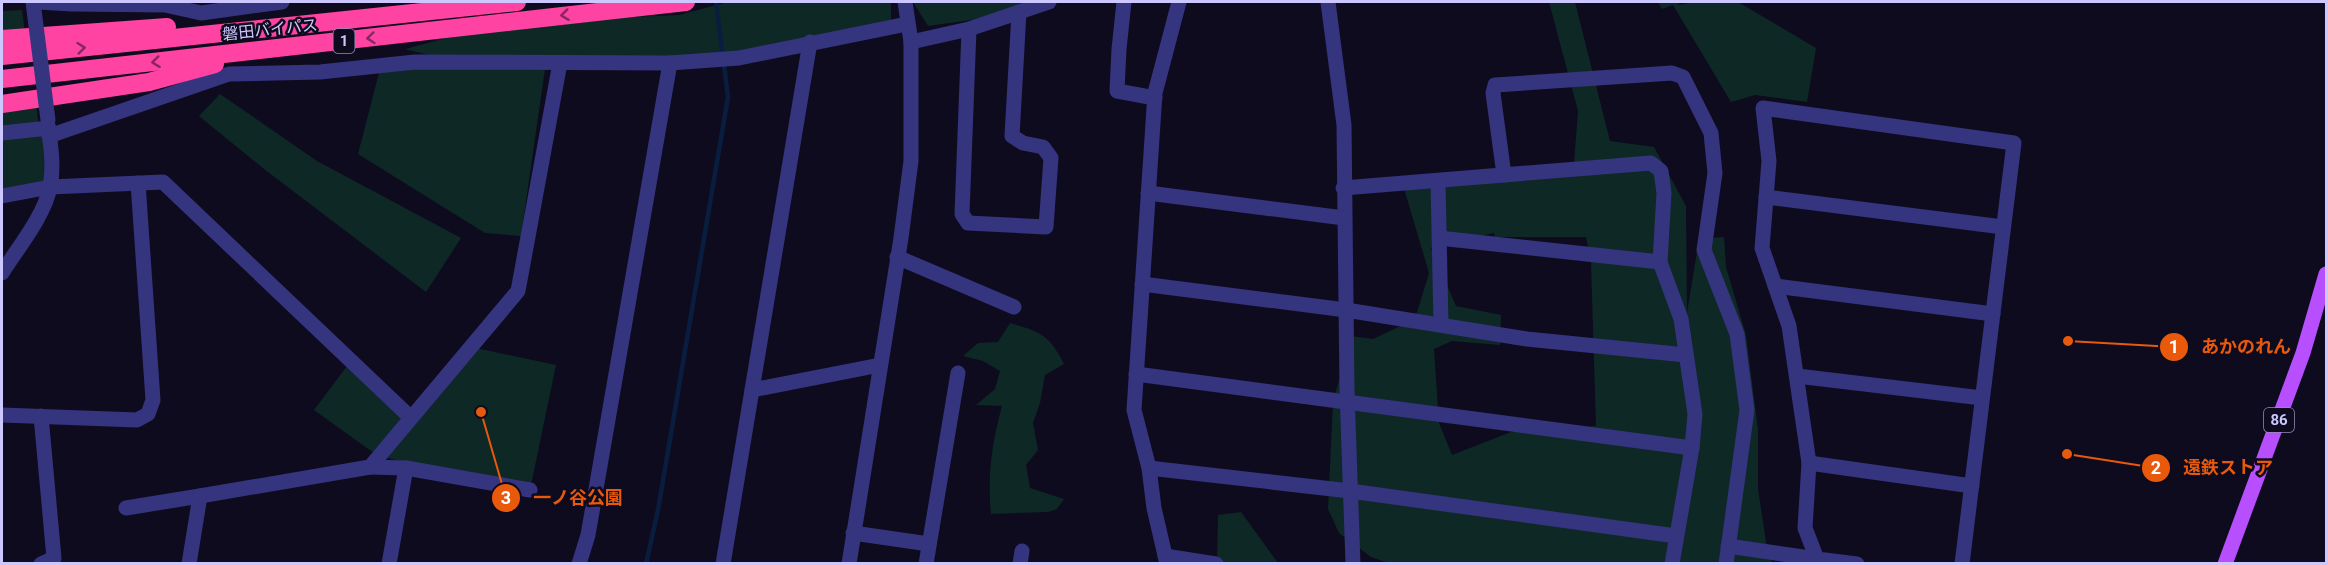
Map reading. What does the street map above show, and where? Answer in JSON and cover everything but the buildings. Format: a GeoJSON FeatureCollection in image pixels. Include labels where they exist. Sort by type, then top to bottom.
{"type":"FeatureCollection","features":[{"type":"Feature","properties":{"kind":"highway","name":"磐田バイパス"},"geometry":{"type":"LineString","coordinates":[[2,56],[516,2]]}},
{"type":"Feature","properties":{"kind":"highway","name":"磐田バイパス"},"geometry":{"type":"LineString","coordinates":[[2,79],[686,2]]}},
{"type":"Feature","properties":{"kind":"highway","name":"1"},"geometry":{"type":"LineString","coordinates":[[2,39],[177,26],[269,28]]}},
{"type":"Feature","properties":{"kind":"highway"},"geometry":{"type":"LineString","coordinates":[[2,104],[149,82],[269,49]]}},
{"type":"Feature","properties":{"kind":"main road","name":"86"},"geometry":{"type":"LineString","coordinates":[[2225,564],[2303,353],[2326,274]]}},
{"type":"Feature","properties":{"kind":"street"},"geometry":{"type":"LineString","coordinates":[[2,273],[43,207],[50,187],[52,156],[33,2]]}},
{"type":"Feature","properties":{"kind":"street"},"geometry":{"type":"LineString","coordinates":[[38,2],[165,5],[201,13],[282,2]]}},
{"type":"Feature","properties":{"kind":"street"},"geometry":{"type":"LineString","coordinates":[[849,564],[911,161],[911,42],[905,2]]}},
{"type":"Feature","properties":{"kind":"street"},"geometry":{"type":"LineString","coordinates":[[911,42],[969,29],[1049,2]]}},
{"type":"Feature","properties":{"kind":"street"},"geometry":{"type":"LineString","coordinates":[[1124,2],[1117,91],[1155,98]]}},
{"type":"Feature","properties":{"kind":"street"},"geometry":{"type":"LineString","coordinates":[[1179,2],[1155,98],[1134,410],[1149,468],[1154,508],[1166,560],[1216,564]]}},
{"type":"Feature","properties":{"kind":"street"},"geometry":{"type":"LineString","coordinates":[[1328,2],[1344,125],[1343,188],[1353,564]]}},
{"type":"Feature","properties":{"kind":"street"},"geometry":{"type":"LineString","coordinates":[[969,29],[962,214],[968,223],[1046,227],[1051,158],[1043,147],[1023,143],[1012,136],[1019,12]]}},
{"type":"Feature","properties":{"kind":"street"},"geometry":{"type":"LineString","coordinates":[[2,133],[49,128],[230,74],[320,72],[415,62],[670,63],[739,58],[907,24]]}},
{"type":"Feature","properties":{"kind":"street"},"geometry":{"type":"LineString","coordinates":[[723,564],[810,42]]}},
{"type":"Feature","properties":{"kind":"street"},"geometry":{"type":"LineString","coordinates":[[370,466],[519,291],[560,63]]}},
{"type":"Feature","properties":{"kind":"street"},"geometry":{"type":"LineString","coordinates":[[579,564],[588,535],[670,63]]}},
{"type":"Feature","properties":{"kind":"street"},"geometry":{"type":"LineString","coordinates":[[1503,175],[1493,93],[1495,86],[1672,73],[1683,77],[1711,133],[1715,172],[1704,250],[1737,334],[1747,411],[1726,564]]}},
{"type":"Feature","properties":{"kind":"street"},"geometry":{"type":"LineString","coordinates":[[1817,559],[1805,528],[1809,463],[1789,326],[1761,248],[1769,161],[1763,108],[2014,143],[1962,564]]}},
{"type":"Feature","properties":{"kind":"street"},"geometry":{"type":"LineString","coordinates":[[1343,188],[1651,163],[1661,171],[1664,193],[1660,262],[1681,319],[1695,414],[1692,448],[1672,564]]}},
{"type":"Feature","properties":{"kind":"street"},"geometry":{"type":"LineString","coordinates":[[1438,181],[1441,325]]}},
{"type":"Feature","properties":{"kind":"street"},"geometry":{"type":"LineString","coordinates":[[2,196],[50,187],[163,182],[410,417]]}},
{"type":"Feature","properties":{"kind":"street"},"geometry":{"type":"LineString","coordinates":[[2,415],[137,420],[148,414],[153,400],[138,183]]}},
{"type":"Feature","properties":{"kind":"street"},"geometry":{"type":"LineString","coordinates":[[1148,193],[1344,218]]}},
{"type":"Feature","properties":{"kind":"street"},"geometry":{"type":"LineString","coordinates":[[1766,197],[2003,227]]}},
{"type":"Feature","properties":{"kind":"street"},"geometry":{"type":"LineString","coordinates":[[1439,238],[1660,262]]}},
{"type":"Feature","properties":{"kind":"street"},"geometry":{"type":"LineString","coordinates":[[897,257],[1014,307]]}},
{"type":"Feature","properties":{"kind":"street"},"geometry":{"type":"LineString","coordinates":[[1142,284],[1346,310],[1527,339],[1686,356]]}},
{"type":"Feature","properties":{"kind":"street"},"geometry":{"type":"LineString","coordinates":[[1775,286],[1993,314]]}},
{"type":"Feature","properties":{"kind":"street"},"geometry":{"type":"LineString","coordinates":[[752,390],[880,365]]}},
{"type":"Feature","properties":{"kind":"street"},"geometry":{"type":"LineString","coordinates":[[926,564],[958,373]]}},
{"type":"Feature","properties":{"kind":"street"},"geometry":{"type":"LineString","coordinates":[[1136,374],[1692,448]]}},
{"type":"Feature","properties":{"kind":"street"},"geometry":{"type":"LineString","coordinates":[[1797,376],[1983,398]]}},
{"type":"Feature","properties":{"kind":"street"},"geometry":{"type":"LineString","coordinates":[[41,417],[54,558],[41,564]]}},
{"type":"Feature","properties":{"kind":"street"},"geometry":{"type":"LineString","coordinates":[[1809,463],[1972,486]]}},
{"type":"Feature","properties":{"kind":"street"},"geometry":{"type":"LineString","coordinates":[[126,508],[370,466],[406,468],[530,490]]}},
{"type":"Feature","properties":{"kind":"street"},"geometry":{"type":"LineString","coordinates":[[389,564],[406,468]]}},
{"type":"Feature","properties":{"kind":"street"},"geometry":{"type":"LineString","coordinates":[[1149,468],[1350,491],[1676,536]]}},
{"type":"Feature","properties":{"kind":"street"},"geometry":{"type":"LineString","coordinates":[[189,564],[200,496]]}},
{"type":"Feature","properties":{"kind":"street"},"geometry":{"type":"LineString","coordinates":[[853,533],[929,544]]}},
{"type":"Feature","properties":{"kind":"street"},"geometry":{"type":"LineString","coordinates":[[1728,546],[1857,564]]}},
{"type":"Feature","properties":{"kind":"green space"},"geometry":{"type":"Polygon","coordinates":[[[728,2],[891,2],[891,27],[739,58],[546,62],[521,236],[485,233],[358,154],[381,65],[456,62],[405,49],[506,22],[679,15],[728,2]]]}},
{"type":"Feature","properties":{"kind":"green space"},"geometry":{"type":"Polygon","coordinates":[[[913,2],[1050,2],[1014,14],[928,26],[913,2]]]}},
{"type":"Feature","properties":{"kind":"green space"},"geometry":{"type":"Polygon","coordinates":[[[1549,2],[1575,2],[1610,141],[1654,147],[1686,206],[1687,313],[1699,239],[1724,237],[1726,267],[1746,335],[1758,430],[1758,489],[1766,542],[1772,563],[1389,563],[1371,557],[1339,533],[1328,509],[1333,402],[1351,336],[1373,339],[1415,319],[1429,273],[1403,185],[1574,163],[1578,111],[1549,2]],[[1494,233],[1431,248],[1456,306],[1501,315],[1500,345],[1452,341],[1434,349],[1439,423],[1452,455],[1511,432],[1596,426],[1591,262],[1586,237],[1495,237],[1494,233]]]}},
{"type":"Feature","properties":{"kind":"green space"},"geometry":{"type":"Polygon","coordinates":[[[1658,2],[1682,2],[1677,5],[1697,2],[1738,2],[1816,48],[1807,102],[1755,95],[1731,102],[1673,5],[1662,9],[1658,2]]]}},
{"type":"Feature","properties":{"kind":"green space"},"geometry":{"type":"Polygon","coordinates":[[[22,10],[25,33],[2,35],[2,11],[22,10]]]}},
{"type":"Feature","properties":{"kind":"green space"},"geometry":{"type":"Polygon","coordinates":[[[220,94],[317,161],[461,238],[426,292],[264,169],[199,116],[220,94]]]}},
{"type":"Feature","properties":{"kind":"green space"},"geometry":{"type":"Polygon","coordinates":[[[36,103],[39,129],[49,136],[50,187],[2,197],[2,108],[36,103]]]}},
{"type":"Feature","properties":{"kind":"green space"},"geometry":{"type":"Polygon","coordinates":[[[1010,323],[1043,336],[1059,354],[1064,364],[1045,375],[1040,403],[1033,423],[1038,450],[1026,465],[1030,488],[1064,499],[1057,509],[1048,512],[991,514],[991,459],[1002,406],[976,405],[995,389],[1000,371],[983,361],[963,356],[978,343],[998,342],[1010,323]]]}},
{"type":"Feature","properties":{"kind":"green space"},"geometry":{"type":"Polygon","coordinates":[[[471,347],[556,365],[530,490],[378,456],[314,410],[350,362],[411,417],[471,347]]]}},
{"type":"Feature","properties":{"kind":"green space"},"geometry":{"type":"Polygon","coordinates":[[[1241,512],[1278,563],[1217,564],[1218,515],[1241,512]]]}},
{"type":"Feature","properties":{"kind":"waterway"},"geometry":{"type":"LineString","coordinates":[[646,564],[658,510],[728,97],[716,2]]}},
{"type":"Feature","properties":{"kind":"place","name":"あかのれん"},"geometry":{"type":"Point","coordinates":[2068,341]}},
{"type":"Feature","properties":{"kind":"place","name":"一ノ谷公園"},"geometry":{"type":"Point","coordinates":[481,412]}},
{"type":"Feature","properties":{"kind":"place","name":"遠鉄ストア"},"geometry":{"type":"Point","coordinates":[2067,454]}}]}
